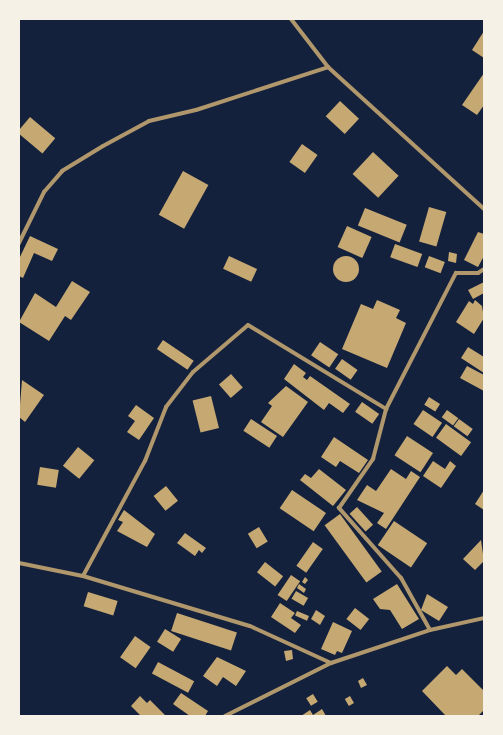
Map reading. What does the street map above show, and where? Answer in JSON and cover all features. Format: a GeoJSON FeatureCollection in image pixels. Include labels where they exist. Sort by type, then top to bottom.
{"type":"FeatureCollection","features":[{"type":"Feature","properties":{"kind":"street"},"geometry":{"type":"LineString","coordinates":[[291,19],[328,66],[484,209]]}},
{"type":"Feature","properties":{"kind":"street"},"geometry":{"type":"LineString","coordinates":[[19,243],[44,192],[62,171],[103,146],[149,121],[196,110],[328,66]]}},
{"type":"Feature","properties":{"kind":"street"},"geometry":{"type":"LineString","coordinates":[[430,630],[401,578],[339,508],[373,459],[386,409],[456,273],[478,273],[484,269]]}},
{"type":"Feature","properties":{"kind":"street"},"geometry":{"type":"LineString","coordinates":[[83,576],[145,461],[166,407],[193,372],[248,325],[386,409]]}},
{"type":"Feature","properties":{"kind":"street"},"geometry":{"type":"LineString","coordinates":[[19,563],[83,576],[250,626],[331,663]]}},
{"type":"Feature","properties":{"kind":"street"},"geometry":{"type":"LineString","coordinates":[[225,716],[331,663],[430,630],[484,618]]}},
{"type":"Feature","properties":{"kind":"building"},"geometry":{"type":"Polygon","coordinates":[[[484,31],[484,58],[472,50],[484,31]]]}},
{"type":"Feature","properties":{"kind":"building"},"geometry":{"type":"Polygon","coordinates":[[[484,73],[484,105],[477,115],[462,105],[484,73]]]}},
{"type":"Feature","properties":{"kind":"building"},"geometry":{"type":"Polygon","coordinates":[[[340,101],[359,119],[345,134],[326,116],[340,101]]]}},
{"type":"Feature","properties":{"kind":"building"},"geometry":{"type":"Polygon","coordinates":[[[30,117],[55,138],[42,154],[19,134],[19,130],[30,117]]]}},
{"type":"Feature","properties":{"kind":"building"},"geometry":{"type":"Polygon","coordinates":[[[302,144],[318,155],[305,173],[289,162],[302,144]]]}},
{"type":"Feature","properties":{"kind":"building"},"geometry":{"type":"Polygon","coordinates":[[[373,152],[399,176],[378,198],[353,174],[373,152]]]}},
{"type":"Feature","properties":{"kind":"building"},"geometry":{"type":"Polygon","coordinates":[[[183,171],[208,185],[184,229],[159,215],[183,171]]]}},
{"type":"Feature","properties":{"kind":"building"},"geometry":{"type":"Polygon","coordinates":[[[429,207],[446,212],[436,247],[419,242],[429,207]]]}},
{"type":"Feature","properties":{"kind":"building"},"geometry":{"type":"Polygon","coordinates":[[[365,208],[407,225],[400,242],[358,226],[365,208]]]}},
{"type":"Feature","properties":{"kind":"building"},"geometry":{"type":"Polygon","coordinates":[[[347,226],[372,237],[362,258],[338,247],[347,226]]]}},
{"type":"Feature","properties":{"kind":"building"},"geometry":{"type":"Polygon","coordinates":[[[478,232],[484,234],[484,256],[478,267],[464,260],[478,232]]]}},
{"type":"Feature","properties":{"kind":"building"},"geometry":{"type":"Polygon","coordinates":[[[30,236],[58,249],[52,261],[34,253],[23,278],[19,276],[19,259],[30,236]]]}},
{"type":"Feature","properties":{"kind":"building"},"geometry":{"type":"Polygon","coordinates":[[[395,244],[422,254],[417,267],[390,257],[395,244]]]}},
{"type":"Feature","properties":{"kind":"building"},"geometry":{"type":"Polygon","coordinates":[[[449,252],[457,254],[456,263],[448,261],[449,252]]]}},
{"type":"Feature","properties":{"kind":"building"},"geometry":{"type":"Polygon","coordinates":[[[229,256],[257,269],[251,282],[223,269],[229,256]]]}},
{"type":"Feature","properties":{"kind":"building"},"geometry":{"type":"Polygon","coordinates":[[[346,256],[355,260],[359,269],[355,278],[346,282],[337,278],[333,269],[337,260],[346,256]]]}},
{"type":"Feature","properties":{"kind":"building"},"geometry":{"type":"Polygon","coordinates":[[[429,256],[445,262],[441,273],[425,267],[429,256]]]}},
{"type":"Feature","properties":{"kind":"building"},"geometry":{"type":"Polygon","coordinates":[[[72,281],[90,292],[71,320],[65,316],[49,341],[19,322],[35,293],[56,307],[72,281]]]}},
{"type":"Feature","properties":{"kind":"building"},"geometry":{"type":"Polygon","coordinates":[[[484,282],[484,293],[473,299],[468,290],[484,282]]]}},
{"type":"Feature","properties":{"kind":"building"},"geometry":{"type":"Polygon","coordinates":[[[377,300],[400,310],[396,318],[406,323],[387,368],[342,349],[361,304],[373,309],[377,300]]]}},
{"type":"Feature","properties":{"kind":"building"},"geometry":{"type":"Polygon","coordinates":[[[475,300],[482,306],[484,318],[474,334],[456,322],[469,301],[473,304],[475,300]]]}},
{"type":"Feature","properties":{"kind":"building"},"geometry":{"type":"Polygon","coordinates":[[[163,340],[194,361],[188,370],[157,349],[163,340]]]}},
{"type":"Feature","properties":{"kind":"building"},"geometry":{"type":"Polygon","coordinates":[[[320,342],[338,354],[329,368],[311,355],[320,342]]]}},
{"type":"Feature","properties":{"kind":"building"},"geometry":{"type":"Polygon","coordinates":[[[468,347],[484,357],[484,373],[461,358],[468,347]]]}},
{"type":"Feature","properties":{"kind":"building"},"geometry":{"type":"Polygon","coordinates":[[[342,359],[358,370],[351,380],[335,369],[342,359]]]}},
{"type":"Feature","properties":{"kind":"building"},"geometry":{"type":"Polygon","coordinates":[[[294,364],[306,373],[303,377],[307,380],[310,376],[350,404],[343,413],[329,403],[324,410],[284,379],[294,364]]]}},
{"type":"Feature","properties":{"kind":"building"},"geometry":{"type":"Polygon","coordinates":[[[467,366],[484,375],[484,391],[460,378],[467,366]]]}},
{"type":"Feature","properties":{"kind":"building"},"geometry":{"type":"Polygon","coordinates":[[[231,374],[243,388],[231,398],[219,384],[231,374]]]}},
{"type":"Feature","properties":{"kind":"building"},"geometry":{"type":"Polygon","coordinates":[[[22,380],[44,395],[25,422],[19,417],[22,380]]]}},
{"type":"Feature","properties":{"kind":"building"},"geometry":{"type":"Polygon","coordinates":[[[286,386],[308,402],[283,437],[261,422],[272,406],[268,403],[286,386]]]}},
{"type":"Feature","properties":{"kind":"building"},"geometry":{"type":"Polygon","coordinates":[[[211,396],[219,428],[201,433],[193,401],[211,396]]]}},
{"type":"Feature","properties":{"kind":"building"},"geometry":{"type":"Polygon","coordinates":[[[429,397],[440,404],[435,412],[424,405],[429,397]]]}},
{"type":"Feature","properties":{"kind":"building"},"geometry":{"type":"Polygon","coordinates":[[[362,402],[379,414],[372,424],[355,412],[362,402]]]}},
{"type":"Feature","properties":{"kind":"building"},"geometry":{"type":"Polygon","coordinates":[[[136,405],[154,418],[139,440],[127,432],[135,421],[128,416],[136,405]]]}},
{"type":"Feature","properties":{"kind":"building"},"geometry":{"type":"Polygon","coordinates":[[[423,410],[442,423],[433,437],[413,424],[423,410]]]}},
{"type":"Feature","properties":{"kind":"building"},"geometry":{"type":"Polygon","coordinates":[[[447,410],[458,418],[453,426],[442,417],[447,410]]]}},
{"type":"Feature","properties":{"kind":"building"},"geometry":{"type":"Polygon","coordinates":[[[251,419],[277,436],[269,448],[243,431],[251,419]]]}},
{"type":"Feature","properties":{"kind":"building"},"geometry":{"type":"Polygon","coordinates":[[[459,419],[473,429],[467,436],[454,426],[459,419]]]}},
{"type":"Feature","properties":{"kind":"building"},"geometry":{"type":"Polygon","coordinates":[[[446,424],[471,442],[461,456],[436,438],[446,424]]]}},
{"type":"Feature","properties":{"kind":"building"},"geometry":{"type":"Polygon","coordinates":[[[407,436],[433,453],[420,472],[394,455],[407,436]]]}},
{"type":"Feature","properties":{"kind":"building"},"geometry":{"type":"Polygon","coordinates":[[[334,437],[368,460],[359,473],[340,461],[336,467],[321,457],[334,437]]]}},
{"type":"Feature","properties":{"kind":"building"},"geometry":{"type":"Polygon","coordinates":[[[78,447],[94,460],[79,479],[63,466],[78,447]]]}},
{"type":"Feature","properties":{"kind":"building"},"geometry":{"type":"Polygon","coordinates":[[[433,461],[445,469],[450,461],[456,466],[441,488],[423,476],[433,461]]]}},
{"type":"Feature","properties":{"kind":"building"},"geometry":{"type":"Polygon","coordinates":[[[40,467],[59,470],[56,488],[37,485],[40,467]]]}},
{"type":"Feature","properties":{"kind":"building"},"geometry":{"type":"Polygon","coordinates":[[[319,469],[346,490],[333,506],[300,480],[305,474],[311,478],[319,469]]]}},
{"type":"Feature","properties":{"kind":"building"},"geometry":{"type":"Polygon","coordinates":[[[391,469],[406,479],[411,471],[420,477],[386,529],[377,523],[384,513],[357,500],[367,485],[376,491],[391,469]]]}},
{"type":"Feature","properties":{"kind":"building"},"geometry":{"type":"Polygon","coordinates":[[[166,486],[178,501],[166,511],[154,496],[166,486]]]}},
{"type":"Feature","properties":{"kind":"building"},"geometry":{"type":"Polygon","coordinates":[[[292,490],[326,513],[314,531],[280,508],[292,490]]]}},
{"type":"Feature","properties":{"kind":"building"},"geometry":{"type":"Polygon","coordinates":[[[484,490],[484,510],[475,504],[484,490]]]}},
{"type":"Feature","properties":{"kind":"building"},"geometry":{"type":"Polygon","coordinates":[[[357,507],[373,525],[366,532],[350,514],[357,507]]]}},
{"type":"Feature","properties":{"kind":"building"},"geometry":{"type":"Polygon","coordinates":[[[124,510],[155,534],[147,547],[117,531],[123,522],[118,520],[124,510]]]}},
{"type":"Feature","properties":{"kind":"building"},"geometry":{"type":"Polygon","coordinates":[[[340,514],[382,571],[366,583],[325,525],[340,514]]]}},
{"type":"Feature","properties":{"kind":"building"},"geometry":{"type":"Polygon","coordinates":[[[394,521],[427,543],[411,567],[378,545],[394,521]]]}},
{"type":"Feature","properties":{"kind":"building"},"geometry":{"type":"Polygon","coordinates":[[[259,527],[268,542],[257,548],[248,534],[259,527]]]}},
{"type":"Feature","properties":{"kind":"building"},"geometry":{"type":"Polygon","coordinates":[[[185,533],[206,548],[202,553],[199,550],[195,556],[177,543],[185,533]]]}},
{"type":"Feature","properties":{"kind":"building"},"geometry":{"type":"Polygon","coordinates":[[[481,540],[484,561],[475,570],[463,559],[481,540]]]}},
{"type":"Feature","properties":{"kind":"building"},"geometry":{"type":"Polygon","coordinates":[[[313,542],[323,549],[306,573],[296,566],[313,542]]]}},
{"type":"Feature","properties":{"kind":"building"},"geometry":{"type":"Polygon","coordinates":[[[265,562],[283,576],[275,586],[257,572],[265,562]]]}},
{"type":"Feature","properties":{"kind":"building"},"geometry":{"type":"Polygon","coordinates":[[[291,575],[300,581],[287,601],[278,595],[291,575]]]}},
{"type":"Feature","properties":{"kind":"building"},"geometry":{"type":"Polygon","coordinates":[[[305,577],[308,580],[305,584],[302,582],[305,577]]]}},
{"type":"Feature","properties":{"kind":"building"},"geometry":{"type":"Polygon","coordinates":[[[299,584],[306,589],[304,593],[297,588],[299,584]]]}},
{"type":"Feature","properties":{"kind":"building"},"geometry":{"type":"Polygon","coordinates":[[[397,584],[419,619],[402,629],[390,610],[380,609],[373,599],[397,584]]]}},
{"type":"Feature","properties":{"kind":"building"},"geometry":{"type":"Polygon","coordinates":[[[296,591],[308,598],[304,606],[292,599],[296,591]]]}},
{"type":"Feature","properties":{"kind":"building"},"geometry":{"type":"Polygon","coordinates":[[[88,592],[118,601],[113,615],[84,606],[88,592]]]}},
{"type":"Feature","properties":{"kind":"building"},"geometry":{"type":"Polygon","coordinates":[[[427,594],[448,607],[439,621],[421,610],[427,594]]]}},
{"type":"Feature","properties":{"kind":"building"},"geometry":{"type":"Polygon","coordinates":[[[280,603],[295,613],[291,618],[301,625],[295,633],[271,617],[280,603]]]}},
{"type":"Feature","properties":{"kind":"building"},"geometry":{"type":"Polygon","coordinates":[[[355,608],[369,619],[361,630],[346,619],[355,608]]]}},
{"type":"Feature","properties":{"kind":"building"},"geometry":{"type":"Polygon","coordinates":[[[316,610],[325,616],[320,625],[311,619],[316,610]]]}},
{"type":"Feature","properties":{"kind":"building"},"geometry":{"type":"Polygon","coordinates":[[[297,611],[309,616],[307,621],[295,616],[297,611]]]}},
{"type":"Feature","properties":{"kind":"building"},"geometry":{"type":"Polygon","coordinates":[[[177,613],[237,632],[231,651],[171,631],[177,613]]]}},
{"type":"Feature","properties":{"kind":"building"},"geometry":{"type":"Polygon","coordinates":[[[333,622],[352,631],[342,653],[337,651],[335,655],[321,649],[333,622]]]}},
{"type":"Feature","properties":{"kind":"building"},"geometry":{"type":"Polygon","coordinates":[[[165,629],[181,639],[173,652],[157,642],[165,629]]]}},
{"type":"Feature","properties":{"kind":"building"},"geometry":{"type":"Polygon","coordinates":[[[135,636],[151,647],[136,668],[120,657],[135,636]]]}},
{"type":"Feature","properties":{"kind":"building"},"geometry":{"type":"Polygon","coordinates":[[[292,650],[293,659],[286,661],[284,651],[292,650]]]}},
{"type":"Feature","properties":{"kind":"building"},"geometry":{"type":"Polygon","coordinates":[[[217,657],[246,671],[236,686],[223,677],[217,686],[203,676],[217,657]]]}},
{"type":"Feature","properties":{"kind":"building"},"geometry":{"type":"Polygon","coordinates":[[[158,662],[194,681],[188,693],[152,673],[158,662]]]}},
{"type":"Feature","properties":{"kind":"building"},"geometry":{"type":"Polygon","coordinates":[[[447,666],[456,675],[462,669],[484,691],[484,710],[478,716],[446,716],[422,691],[447,666]]]}},
{"type":"Feature","properties":{"kind":"building"},"geometry":{"type":"Polygon","coordinates":[[[363,678],[367,685],[361,688],[358,681],[363,678]]]}},
{"type":"Feature","properties":{"kind":"building"},"geometry":{"type":"Polygon","coordinates":[[[181,693],[208,711],[205,716],[190,716],[173,704],[181,693]]]}},
{"type":"Feature","properties":{"kind":"building"},"geometry":{"type":"Polygon","coordinates":[[[313,694],[318,702],[311,706],[306,698],[313,694]]]}},
{"type":"Feature","properties":{"kind":"building"},"geometry":{"type":"Polygon","coordinates":[[[140,696],[147,703],[150,700],[165,715],[141,716],[131,706],[140,696]]]}},
{"type":"Feature","properties":{"kind":"building"},"geometry":{"type":"Polygon","coordinates":[[[350,696],[354,703],[349,706],[345,699],[350,696]]]}},
{"type":"Feature","properties":{"kind":"building"},"geometry":{"type":"Polygon","coordinates":[[[322,709],[326,716],[301,716],[310,710],[313,715],[322,709]]]}}]}
